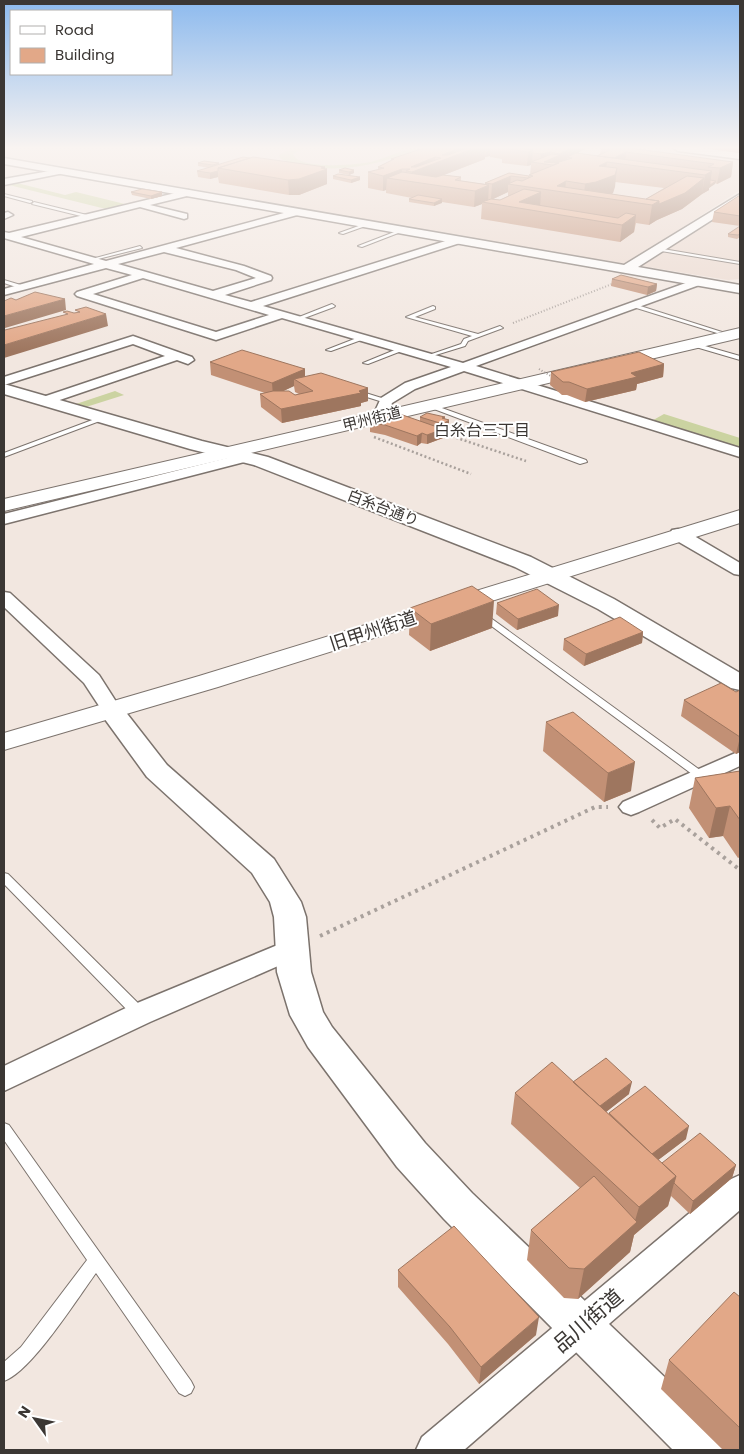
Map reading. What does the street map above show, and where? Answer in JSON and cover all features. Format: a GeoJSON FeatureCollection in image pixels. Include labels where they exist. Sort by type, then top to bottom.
{"type":"FeatureCollection","features":[{"type":"Feature","properties":{"kind":"main road","name":"甲州街道"},"geometry":{"type":"LineString","coordinates":[[4,496],[229,453],[385,405],[516,382],[733,333]]}},
{"type":"Feature","properties":{"kind":"main road","name":"甲州街道"},"geometry":{"type":"LineString","coordinates":[[4,505],[229,453],[516,382],[733,333]]}},
{"type":"Feature","properties":{"kind":"main road","name":"旧甲州街道"},"geometry":{"type":"LineString","coordinates":[[4,742],[112,711],[740,516]]}},
{"type":"Feature","properties":{"kind":"street"},"geometry":{"type":"LineString","coordinates":[[5,236],[94,216]]}},
{"type":"Feature","properties":{"kind":"street"},"geometry":{"type":"LineString","coordinates":[[4,292],[284,216]]}},
{"type":"Feature","properties":{"kind":"street"},"geometry":{"type":"LineString","coordinates":[[321,216],[740,289]]}},
{"type":"Feature","properties":{"kind":"street"},"geometry":{"type":"LineString","coordinates":[[626,269],[710,216]]}},
{"type":"Feature","properties":{"kind":"street"},"geometry":{"type":"LineString","coordinates":[[5,236],[516,382],[740,453]]}},
{"type":"Feature","properties":{"kind":"street"},"geometry":{"type":"LineString","coordinates":[[250,306],[459,240]]}},
{"type":"Feature","properties":{"kind":"street"},"geometry":{"type":"LineString","coordinates":[[163,249],[240,268],[267,278],[212,295]]}},
{"type":"Feature","properties":{"kind":"street"},"geometry":{"type":"LineString","coordinates":[[144,275],[82,294],[216,336],[280,315]]}},
{"type":"Feature","properties":{"kind":"street"},"geometry":{"type":"LineString","coordinates":[[385,405],[410,386],[698,282]]}},
{"type":"Feature","properties":{"kind":"street"},"geometry":{"type":"LineString","coordinates":[[140,342],[186,327]]}},
{"type":"Feature","properties":{"kind":"street"},"geometry":{"type":"LineString","coordinates":[[4,381],[133,340],[183,358],[45,400]]}},
{"type":"Feature","properties":{"kind":"street","name":"白糸台通り"},"geometry":{"type":"LineString","coordinates":[[4,389],[261,461],[550,575],[666,638],[740,683]]}},
{"type":"Feature","properties":{"kind":"street"},"geometry":{"type":"LineString","coordinates":[[4,519],[229,453]]}},
{"type":"Feature","properties":{"kind":"street"},"geometry":{"type":"LineString","coordinates":[[678,534],[740,570]]}},
{"type":"Feature","properties":{"kind":"street"},"geometry":{"type":"LineString","coordinates":[[4,597],[92,679],[112,711],[157,771],[263,866],[285,902],[290,917],[294,972],[307,1015],[320,1037],[411,1155],[458,1206],[706,1450]]}},
{"type":"Feature","properties":{"kind":"street"},"geometry":{"type":"LineString","coordinates":[[634,806],[740,758]]}},
{"type":"Feature","properties":{"kind":"street"},"geometry":{"type":"LineString","coordinates":[[4,1079],[140,1014],[292,949]]}},
{"type":"Feature","properties":{"kind":"street","name":"品川街道"},"geometry":{"type":"LineString","coordinates":[[436,1450],[740,1190]]}},
{"type":"Feature","properties":{"kind":"lane"},"geometry":{"type":"LineString","coordinates":[[85,216],[89,217]]}},
{"type":"Feature","properties":{"kind":"lane"},"geometry":{"type":"LineString","coordinates":[[341,233],[369,224]]}},
{"type":"Feature","properties":{"kind":"lane"},"geometry":{"type":"LineString","coordinates":[[360,246],[404,230]]}},
{"type":"Feature","properties":{"kind":"lane"},"geometry":{"type":"LineString","coordinates":[[90,260],[140,247]]}},
{"type":"Feature","properties":{"kind":"lane"},"geometry":{"type":"LineString","coordinates":[[658,249],[740,263]]}},
{"type":"Feature","properties":{"kind":"lane"},"geometry":{"type":"LineString","coordinates":[[4,281],[22,287]]}},
{"type":"Feature","properties":{"kind":"lane"},"geometry":{"type":"LineString","coordinates":[[632,305],[733,333]]}},
{"type":"Feature","properties":{"kind":"lane"},"geometry":{"type":"LineString","coordinates":[[297,319],[332,306]]}},
{"type":"Feature","properties":{"kind":"lane"},"geometry":{"type":"LineString","coordinates":[[432,308],[409,317],[476,335]]}},
{"type":"Feature","properties":{"kind":"lane"},"geometry":{"type":"LineString","coordinates":[[428,357],[462,344],[476,335],[500,328]]}},
{"type":"Feature","properties":{"kind":"lane"},"geometry":{"type":"LineString","coordinates":[[329,350],[362,338]]}},
{"type":"Feature","properties":{"kind":"lane"},"geometry":{"type":"LineString","coordinates":[[690,344],[740,358]]}},
{"type":"Feature","properties":{"kind":"lane"},"geometry":{"type":"LineString","coordinates":[[366,363],[402,349]]}},
{"type":"Feature","properties":{"kind":"lane"},"geometry":{"type":"LineString","coordinates":[[353,391],[385,405]]}},
{"type":"Feature","properties":{"kind":"lane"},"geometry":{"type":"LineString","coordinates":[[428,405],[583,462]]}},
{"type":"Feature","properties":{"kind":"lane"},"geometry":{"type":"LineString","coordinates":[[4,455],[104,418]]}},
{"type":"Feature","properties":{"kind":"lane"},"geometry":{"type":"LineString","coordinates":[[464,601],[700,775]]}},
{"type":"Feature","properties":{"kind":"lane"},"geometry":{"type":"LineString","coordinates":[[4,877],[140,1014]]}},
{"type":"Feature","properties":{"kind":"lane"},"geometry":{"type":"LineString","coordinates":[[4,1129],[185,1387]]}},
{"type":"Feature","properties":{"kind":"lane"},"geometry":{"type":"LineString","coordinates":[[4,1373],[27,1353],[96,1260]]}},
{"type":"Feature","properties":{"kind":"path"},"geometry":{"type":"LineString","coordinates":[[500,328],[642,272]]}},
{"type":"Feature","properties":{"kind":"path"},"geometry":{"type":"LineString","coordinates":[[539,369],[559,380]]}},
{"type":"Feature","properties":{"kind":"path"},"geometry":{"type":"LineString","coordinates":[[435,430],[526,461]]}},
{"type":"Feature","properties":{"kind":"path"},"geometry":{"type":"LineString","coordinates":[[371,436],[471,474]]}},
{"type":"Feature","properties":{"kind":"path"},"geometry":{"type":"LineString","coordinates":[[292,949],[595,807],[634,806],[660,828],[675,819],[740,870]]}},
{"type":"Feature","properties":{"kind":"shaded area"},"geometry":{"type":"Polygon","coordinates":[[[345,216],[700,216],[625,265],[345,216]]]}},
{"type":"Feature","properties":{"kind":"shaded area"},"geometry":{"type":"Polygon","coordinates":[[[720,216],[740,216],[740,279],[728,280],[642,266],[720,216]]]}},
{"type":"Feature","properties":{"kind":"green space"},"geometry":{"type":"Polygon","coordinates":[[[115,391],[124,395],[86,407],[76,404],[115,391]]]}},
{"type":"Feature","properties":{"kind":"green space"},"geometry":{"type":"Polygon","coordinates":[[[664,414],[740,438],[740,452],[648,423],[664,414]]]}},
{"type":"Feature","properties":{"kind":"building"},"geometry":{"type":"Polygon","coordinates":[[[566,216],[605,216],[618,218],[621,216],[635,216],[622,225],[566,216]]]}},
{"type":"Feature","properties":{"kind":"building"},"geometry":{"type":"Polygon","coordinates":[[[740,226],[740,234],[728,234],[740,226]]]}},
{"type":"Feature","properties":{"kind":"building"},"geometry":{"type":"Polygon","coordinates":[[[621,275],[657,284],[648,287],[612,279],[621,275]]]}},
{"type":"Feature","properties":{"kind":"building"},"geometry":{"type":"Polygon","coordinates":[[[35,292],[65,299],[4,316],[4,301],[11,298],[16,300],[35,292]]]}},
{"type":"Feature","properties":{"kind":"building"},"geometry":{"type":"Polygon","coordinates":[[[86,307],[106,314],[4,345],[4,330],[68,314],[63,312],[67,311],[80,312],[75,310],[86,307]]]}},
{"type":"Feature","properties":{"kind":"building"},"geometry":{"type":"Polygon","coordinates":[[[242,350],[305,369],[272,383],[210,362],[242,350]]]}},
{"type":"Feature","properties":{"kind":"building"},"geometry":{"type":"Polygon","coordinates":[[[639,352],[664,364],[631,373],[637,377],[587,389],[569,382],[563,382],[551,372],[639,352]]]}},
{"type":"Feature","properties":{"kind":"building"},"geometry":{"type":"Polygon","coordinates":[[[321,373],[368,388],[359,391],[361,393],[281,409],[260,394],[273,391],[289,391],[295,395],[313,391],[294,379],[321,373]]]}},
{"type":"Feature","properties":{"kind":"building"},"geometry":{"type":"Polygon","coordinates":[[[394,412],[443,429],[427,435],[422,433],[417,436],[385,425],[370,423],[394,412]]]}},
{"type":"Feature","properties":{"kind":"building"},"geometry":{"type":"Polygon","coordinates":[[[427,413],[445,417],[442,418],[449,420],[443,424],[420,417],[427,413]]]}},
{"type":"Feature","properties":{"kind":"building"},"geometry":{"type":"Polygon","coordinates":[[[472,586],[494,601],[431,624],[410,608],[472,586]]]}},
{"type":"Feature","properties":{"kind":"building"},"geometry":{"type":"Polygon","coordinates":[[[537,589],[559,605],[518,619],[497,603],[537,589]]]}},
{"type":"Feature","properties":{"kind":"building"},"geometry":{"type":"Polygon","coordinates":[[[620,617],[643,632],[586,654],[564,639],[620,617]]]}},
{"type":"Feature","properties":{"kind":"building"},"geometry":{"type":"Polygon","coordinates":[[[721,683],[736,692],[740,690],[740,737],[684,700],[721,683]]]}},
{"type":"Feature","properties":{"kind":"building"},"geometry":{"type":"Polygon","coordinates":[[[573,712],[635,762],[608,773],[546,722],[573,712]]]}},
{"type":"Feature","properties":{"kind":"building"},"geometry":{"type":"Polygon","coordinates":[[[740,771],[740,820],[730,806],[716,808],[695,778],[740,771]]]}},
{"type":"Feature","properties":{"kind":"building"},"geometry":{"type":"Polygon","coordinates":[[[606,1058],[632,1082],[600,1106],[573,1082],[606,1058]]]}},
{"type":"Feature","properties":{"kind":"building"},"geometry":{"type":"Polygon","coordinates":[[[552,1062],[676,1176],[639,1207],[515,1093],[552,1062]]]}},
{"type":"Feature","properties":{"kind":"building"},"geometry":{"type":"Polygon","coordinates":[[[645,1086],[689,1126],[652,1154],[609,1113],[645,1086]]]}},
{"type":"Feature","properties":{"kind":"building"},"geometry":{"type":"Polygon","coordinates":[[[700,1133],[736,1165],[693,1201],[674,1183],[676,1176],[662,1163],[700,1133]]]}},
{"type":"Feature","properties":{"kind":"building"},"geometry":{"type":"Polygon","coordinates":[[[594,1176],[637,1222],[584,1269],[569,1268],[531,1230],[594,1176]]]}},
{"type":"Feature","properties":{"kind":"building"},"geometry":{"type":"Polygon","coordinates":[[[454,1226],[539,1317],[481,1367],[450,1327],[398,1270],[454,1226]]]}},
{"type":"Feature","properties":{"kind":"building"},"geometry":{"type":"Polygon","coordinates":[[[734,1292],[740,1297],[740,1428],[669,1360],[734,1292]]]}},
{"type":"Feature","properties":{"kind":"district","name":"白糸台三丁目"},"geometry":{"type":"Point","coordinates":[482,430]}}]}
